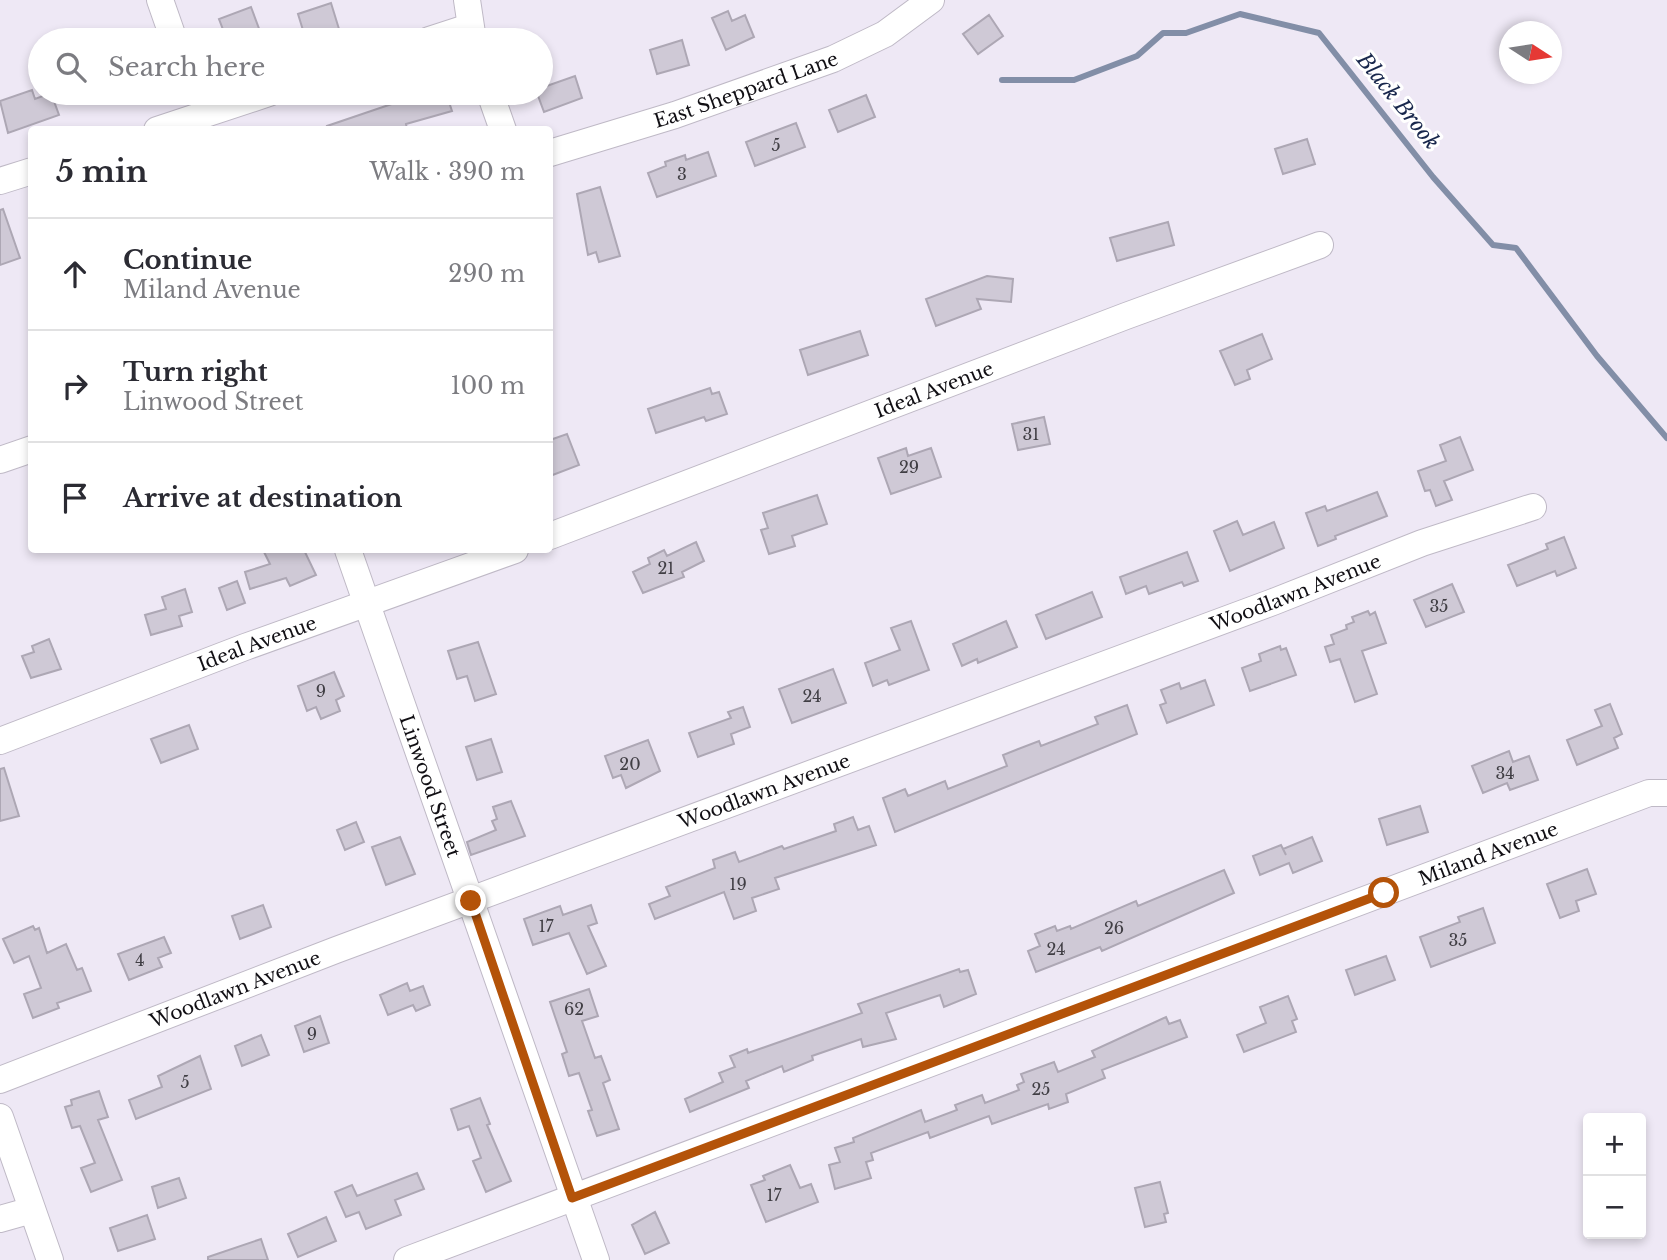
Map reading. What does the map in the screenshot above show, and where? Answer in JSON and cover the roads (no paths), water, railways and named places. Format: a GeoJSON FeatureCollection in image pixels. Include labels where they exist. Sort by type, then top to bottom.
{"type":"FeatureCollection","features":[{"type":"Feature","properties":{"kind":"street"},"geometry":{"type":"LineString","coordinates":[[160,0],[170,28]]}},
{"type":"Feature","properties":{"kind":"street"},"geometry":{"type":"LineString","coordinates":[[467,0],[470,28]]}},
{"type":"Feature","properties":{"kind":"street","name":"East Sheppard Lane"},"geometry":{"type":"LineString","coordinates":[[553,152],[675,115],[833,59],[885,34],[931,0]]}},
{"type":"Feature","properties":{"kind":"street"},"geometry":{"type":"LineString","coordinates":[[166,126],[199,112],[225,105]]}},
{"type":"Feature","properties":{"kind":"street"},"geometry":{"type":"LineString","coordinates":[[494,105],[502,126]]}},
{"type":"Feature","properties":{"kind":"street"},"geometry":{"type":"LineString","coordinates":[[0,181],[28,172]]}},
{"type":"Feature","properties":{"kind":"street","name":"Ideal Avenue"},"geometry":{"type":"LineString","coordinates":[[553,535],[1126,316],[1320,245]]}},
{"type":"Feature","properties":{"kind":"street"},"geometry":{"type":"LineString","coordinates":[[0,460],[28,450]]}},
{"type":"Feature","properties":{"kind":"street","name":"Woodlawn Avenue"},"geometry":{"type":"LineString","coordinates":[[0,1080],[471,901],[1273,603],[1422,543],[1533,507]]}},
{"type":"Feature","properties":{"kind":"street","name":"Linwood Street"},"geometry":{"type":"LineString","coordinates":[[349,553],[572,1198],[596,1260]]}},
{"type":"Feature","properties":{"kind":"street","name":"Ideal Avenue"},"geometry":{"type":"LineString","coordinates":[[0,741],[245,647],[507,553]]}},
{"type":"Feature","properties":{"kind":"street","name":"Miland Avenue"},"geometry":{"type":"LineString","coordinates":[[407,1260],[1649,793],[1667,793]]}},
{"type":"Feature","properties":{"kind":"street"},"geometry":{"type":"LineString","coordinates":[[0,1117],[50,1260]]}},
{"type":"Feature","properties":{"kind":"street"},"geometry":{"type":"LineString","coordinates":[[0,1219],[32,1210]]}},
{"type":"Feature","properties":{"kind":"waterway","name":"Black Brook"},"geometry":{"type":"LineString","coordinates":[[1002,80],[1074,80],[1137,56],[1163,33],[1186,33],[1240,14],[1319,33],[1433,177],[1493,245],[1516,248],[1597,356],[1667,438]]}}]}
